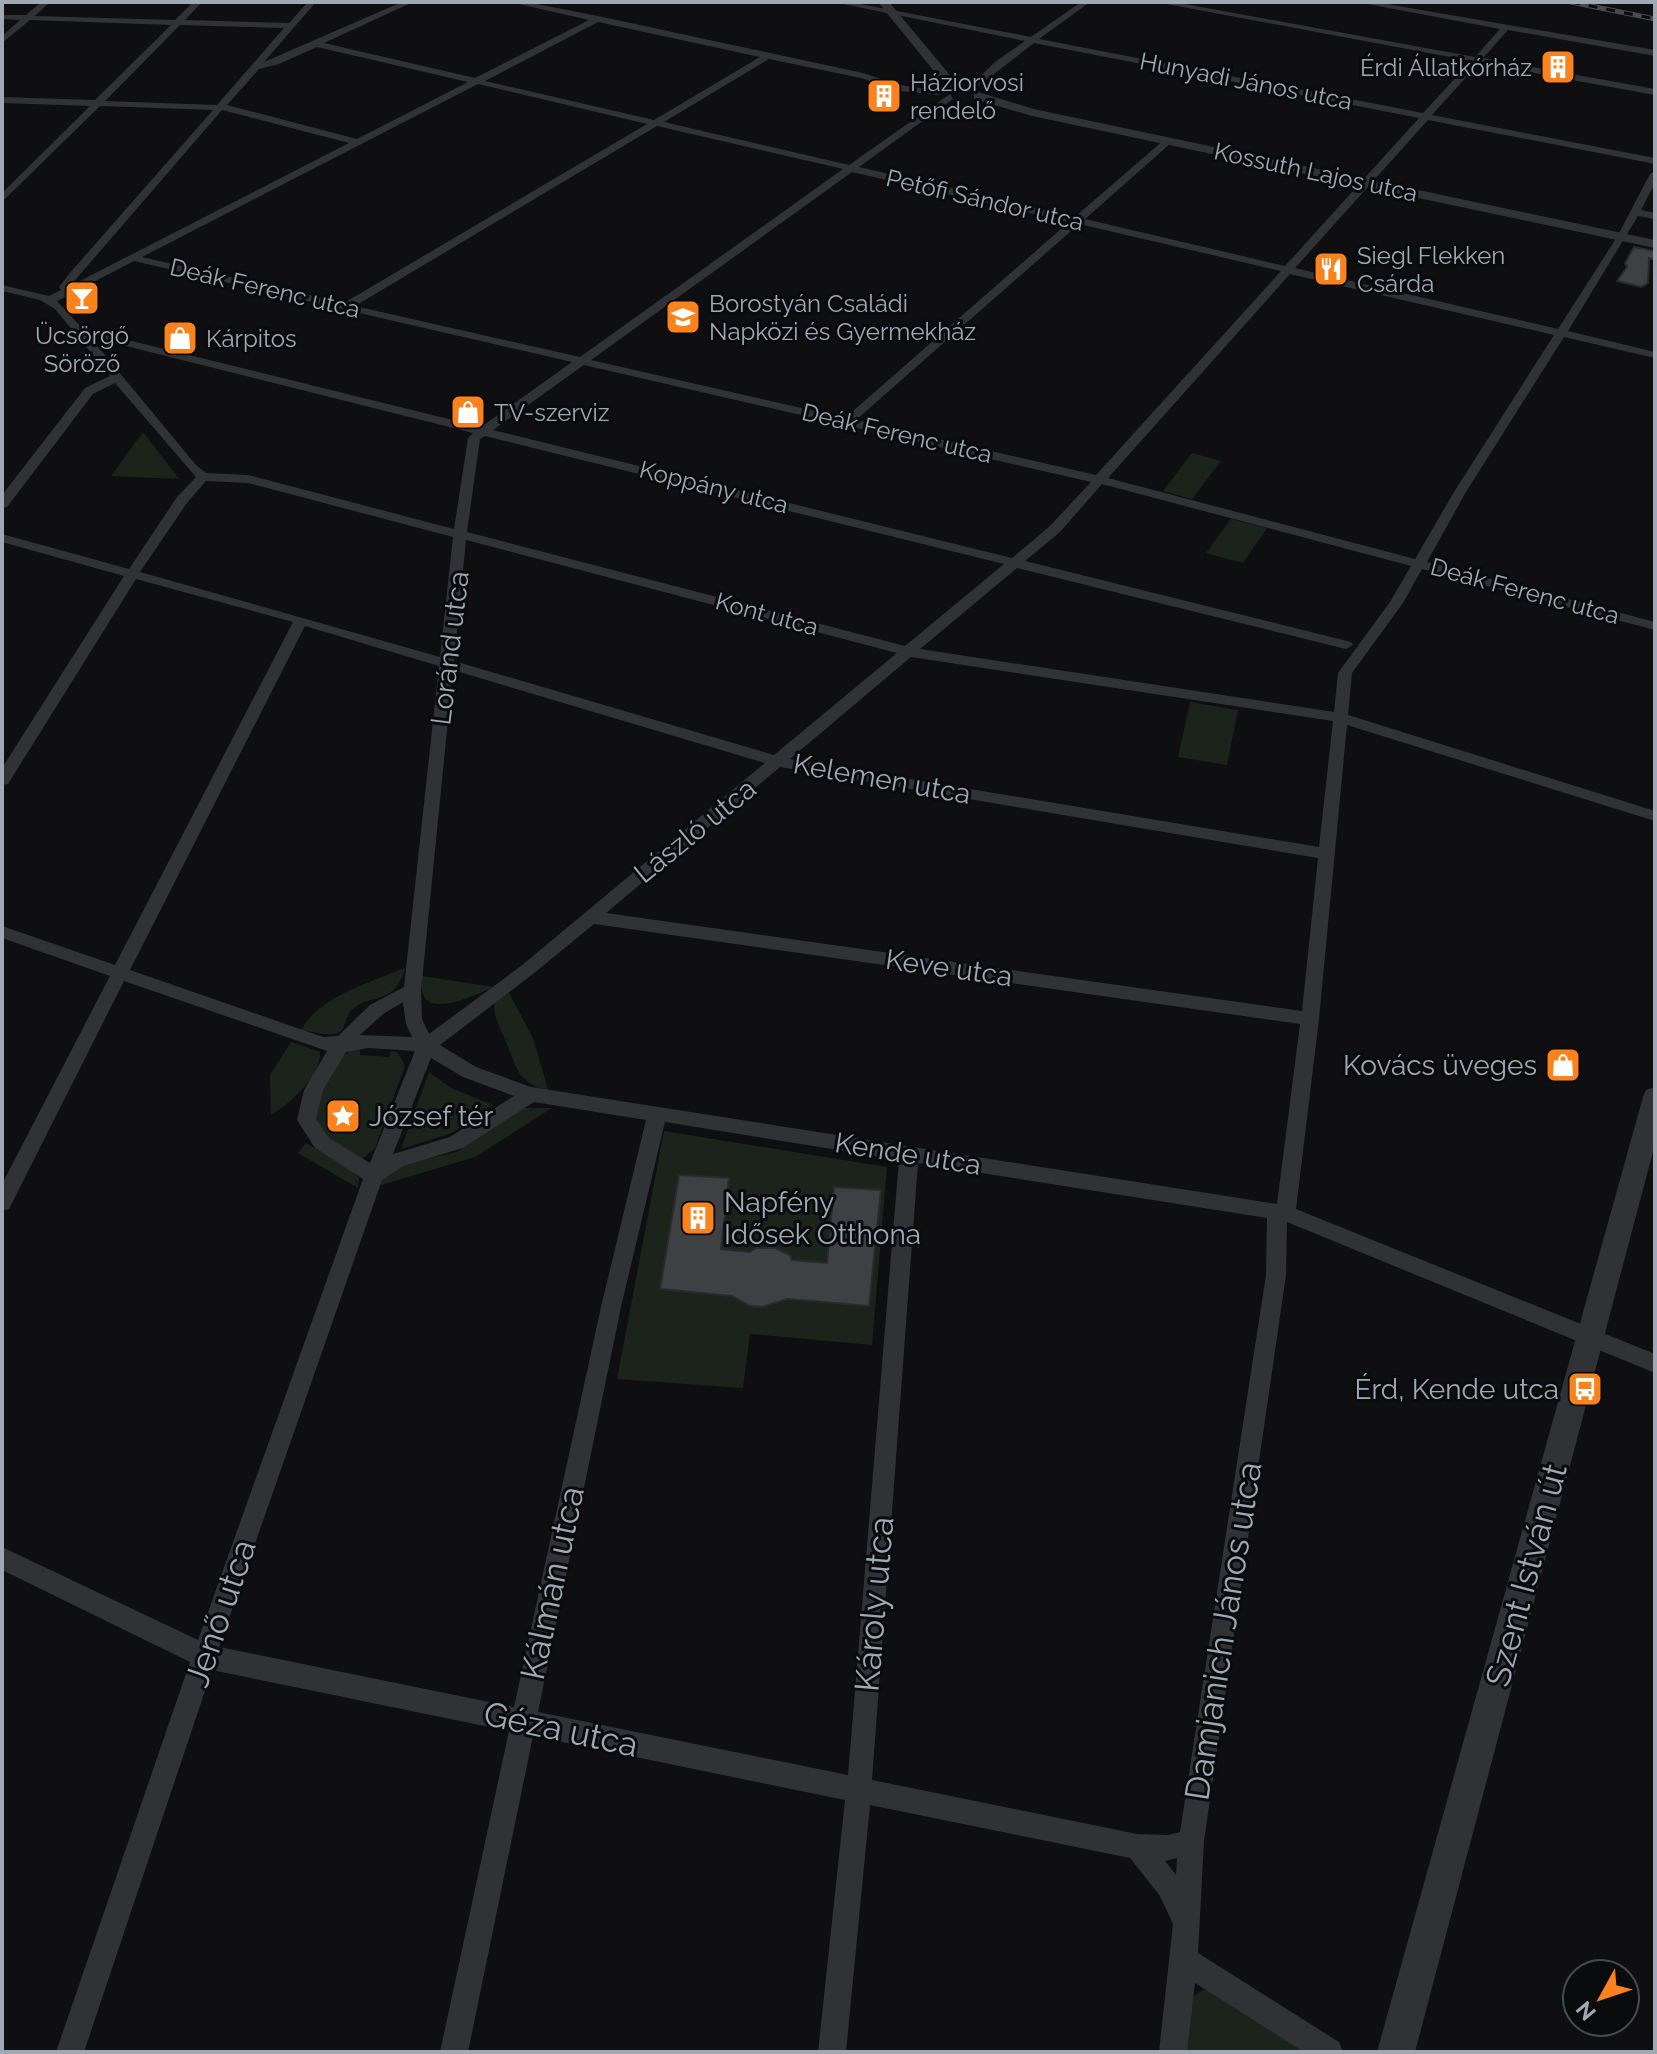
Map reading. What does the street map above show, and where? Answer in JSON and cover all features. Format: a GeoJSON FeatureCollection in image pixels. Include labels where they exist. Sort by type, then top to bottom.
{"type":"FeatureCollection","features":[{"type":"Feature","properties":{"kind":"street"},"geometry":{"type":"LineString","coordinates":[[2,40],[46,2]]}},
{"type":"Feature","properties":{"kind":"street"},"geometry":{"type":"LineString","coordinates":[[2,199],[198,2]]}},
{"type":"Feature","properties":{"kind":"street"},"geometry":{"type":"LineString","coordinates":[[69,291],[64,287],[312,2]]}},
{"type":"Feature","properties":{"kind":"street"},"geometry":{"type":"LineString","coordinates":[[259,66],[409,2]]}},
{"type":"Feature","properties":{"kind":"street"},"geometry":{"type":"LineString","coordinates":[[514,2],[871,78],[899,88],[944,95],[977,90],[998,64],[1086,2]]}},
{"type":"Feature","properties":{"kind":"street","name":"Hunyadi János utca"},"geometry":{"type":"LineString","coordinates":[[837,2],[887,7],[1033,39],[1655,161]]}},
{"type":"Feature","properties":{"kind":"street"},"geometry":{"type":"LineString","coordinates":[[1160,2],[1655,92]]}},
{"type":"Feature","properties":{"kind":"street"},"geometry":{"type":"LineString","coordinates":[[1361,2],[1655,53]]}},
{"type":"Feature","properties":{"kind":"street"},"geometry":{"type":"LineString","coordinates":[[887,7],[950,83]]}},
{"type":"Feature","properties":{"kind":"street"},"geometry":{"type":"LineString","coordinates":[[2,17],[291,26]]}},
{"type":"Feature","properties":{"kind":"street"},"geometry":{"type":"LineString","coordinates":[[50,300],[598,19]]}},
{"type":"Feature","properties":{"kind":"street","name":"László utca"},"geometry":{"type":"LineString","coordinates":[[427,1045],[527,970],[780,762],[1055,529],[1506,27]]}},
{"type":"Feature","properties":{"kind":"street","name":"Petőfi Sándor utca"},"geometry":{"type":"LineString","coordinates":[[316,44],[1655,355]]}},
{"type":"Feature","properties":{"kind":"street"},"geometry":{"type":"LineString","coordinates":[[345,307],[768,56]]}},
{"type":"Feature","properties":{"kind":"street"},"geometry":{"type":"LineString","coordinates":[[944,95],[940,86],[950,83],[977,90]]}},
{"type":"Feature","properties":{"kind":"street","name":"Kossuth Lajos utca"},"geometry":{"type":"LineString","coordinates":[[977,90],[1016,108],[1655,244]]}},
{"type":"Feature","properties":{"kind":"street"},"geometry":{"type":"LineString","coordinates":[[482,430],[853,169],[944,95]]}},
{"type":"Feature","properties":{"kind":"street"},"geometry":{"type":"LineString","coordinates":[[2,100],[220,107],[361,143]]}},
{"type":"Feature","properties":{"kind":"street"},"geometry":{"type":"LineString","coordinates":[[847,422],[1168,141]]}},
{"type":"Feature","properties":{"kind":"street","name":"Damjanich János utca"},"geometry":{"type":"LineString","coordinates":[[1345,673],[1396,603],[1622,237],[1655,174]]}},
{"type":"Feature","properties":{"kind":"street"},"geometry":{"type":"LineString","coordinates":[[1635,212],[1655,216]]}},
{"type":"Feature","properties":{"kind":"street","name":"Deák Ferenc utca"},"geometry":{"type":"LineString","coordinates":[[134,258],[1100,480],[1655,626]]}},
{"type":"Feature","properties":{"kind":"street"},"geometry":{"type":"LineString","coordinates":[[2,303],[8,289],[50,300],[82,332],[115,378],[203,477],[182,500],[132,574],[2,780]]}},
{"type":"Feature","properties":{"kind":"street","name":"Koppány utca"},"geometry":{"type":"LineString","coordinates":[[82,332],[1346,645]]}},
{"type":"Feature","properties":{"kind":"street"},"geometry":{"type":"LineString","coordinates":[[2,504],[89,391],[115,378]]}},
{"type":"Feature","properties":{"kind":"street","name":"Loránd utca"},"geometry":{"type":"LineString","coordinates":[[412,991],[463,535],[464,497],[474,438],[482,430]]}},
{"type":"Feature","properties":{"kind":"street","name":"Kont utca"},"geometry":{"type":"LineString","coordinates":[[203,477],[248,479],[910,652],[1339,717],[1655,816]]}},
{"type":"Feature","properties":{"kind":"street","name":"Kelemen utca"},"geometry":{"type":"LineString","coordinates":[[2,538],[301,620],[780,762],[1326,854]]}},
{"type":"Feature","properties":{"kind":"street"},"geometry":{"type":"LineString","coordinates":[[2,1203],[301,620]]}},
{"type":"Feature","properties":{"kind":"street"},"geometry":{"type":"LineString","coordinates":[[1346,645],[1369,638]]}},
{"type":"Feature","properties":{"kind":"street","name":"Damjanich János utca"},"geometry":{"type":"LineString","coordinates":[[1173,2052],[1187,1926],[1191,1841],[1276,1275],[1281,1212],[1310,1019],[1345,673],[1342,655],[1346,645]]}},
{"type":"Feature","properties":{"kind":"street","name":"Keve utca"},"geometry":{"type":"LineString","coordinates":[[589,917],[1310,1019]]}},
{"type":"Feature","properties":{"kind":"street"},"geometry":{"type":"LineString","coordinates":[[2,932],[322,1044],[368,1041],[427,1045]]}},
{"type":"Feature","properties":{"kind":"street"},"geometry":{"type":"LineString","coordinates":[[374,1176],[322,1143],[306,1120],[307,1104],[344,1043],[374,1011],[412,991],[412,1016],[418,1033],[427,1045],[465,1069],[531,1094]]}},
{"type":"Feature","properties":{"kind":"street"},"geometry":{"type":"LineString","coordinates":[[374,1176],[427,1045]]}},
{"type":"Feature","properties":{"kind":"street"},"geometry":{"type":"LineString","coordinates":[[374,1176],[397,1160],[456,1143],[531,1094]]}},
{"type":"Feature","properties":{"kind":"street","name":"Kende utca"},"geometry":{"type":"LineString","coordinates":[[531,1094],[1281,1212],[1655,1364]]}},
{"type":"Feature","properties":{"kind":"street","name":"Szent István út"},"geometry":{"type":"LineString","coordinates":[[1396,2052],[1655,1097]]}},
{"type":"Feature","properties":{"kind":"street","name":"Kálmán utca"},"geometry":{"type":"LineString","coordinates":[[454,2052],[611,1307],[657,1115]]}},
{"type":"Feature","properties":{"kind":"street","name":"Károly utca"},"geometry":{"type":"LineString","coordinates":[[832,2052],[859,1790],[909,1155]]}},
{"type":"Feature","properties":{"kind":"street","name":"Jenő utca"},"geometry":{"type":"LineString","coordinates":[[70,2052],[204,1656],[374,1176]]}},
{"type":"Feature","properties":{"kind":"street","name":"Géza utca"},"geometry":{"type":"LineString","coordinates":[[2,1558],[204,1656],[1137,1847],[1168,1848],[1191,1841]]}},
{"type":"Feature","properties":{"kind":"street"},"geometry":{"type":"LineString","coordinates":[[1137,1847],[1169,1887],[1187,1926]]}},
{"type":"Feature","properties":{"kind":"street"},"geometry":{"type":"LineString","coordinates":[[1184,1960],[1329,2052]]}},
{"type":"Feature","properties":{"kind":"shaded area"},"geometry":{"type":"Polygon","coordinates":[[[143,432],[177,476],[179,479],[111,476],[143,432]]]}},
{"type":"Feature","properties":{"kind":"shaded area"},"geometry":{"type":"Polygon","coordinates":[[[1192,453],[1221,461],[1192,499],[1163,491],[1192,453]]]}},
{"type":"Feature","properties":{"kind":"shaded area"},"geometry":{"type":"Polygon","coordinates":[[[1231,519],[1267,528],[1243,563],[1206,553],[1231,519]]]}},
{"type":"Feature","properties":{"kind":"shaded area"},"geometry":{"type":"Polygon","coordinates":[[[1190,702],[1238,710],[1227,765],[1178,757],[1190,702]]]}},
{"type":"Feature","properties":{"kind":"shaded area"},"geometry":{"type":"Polygon","coordinates":[[[405,968],[392,991],[356,1007],[348,1015],[343,1029],[336,1034],[301,1030],[320,1008],[333,999],[405,968]]]}},
{"type":"Feature","properties":{"kind":"shaded area"},"geometry":{"type":"Polygon","coordinates":[[[422,976],[494,987],[459,1001],[435,1004],[427,1000],[422,991],[422,976]]]}},
{"type":"Feature","properties":{"kind":"shaded area"},"geometry":{"type":"Polygon","coordinates":[[[508,991],[533,1038],[549,1093],[537,1088],[518,1071],[498,1023],[494,1000],[508,991]]]}},
{"type":"Feature","properties":{"kind":"shaded area"},"geometry":{"type":"Polygon","coordinates":[[[291,1042],[320,1052],[319,1061],[303,1088],[271,1115],[270,1075],[291,1042]]]}},
{"type":"Feature","properties":{"kind":"shaded area"},"geometry":{"type":"Polygon","coordinates":[[[360,1048],[360,1055],[389,1057],[391,1051],[398,1053],[405,1066],[375,1148],[361,1160],[324,1137],[315,1116],[319,1091],[332,1067],[350,1051],[360,1048]]]}},
{"type":"Feature","properties":{"kind":"shaded area"},"geometry":{"type":"Polygon","coordinates":[[[429,1072],[451,1088],[493,1105],[452,1133],[401,1149],[429,1072]]]}},
{"type":"Feature","properties":{"kind":"shaded area"},"geometry":{"type":"Polygon","coordinates":[[[522,1108],[552,1108],[475,1157],[371,1188],[377,1176],[407,1163],[457,1152],[522,1108]]]}},
{"type":"Feature","properties":{"kind":"shaded area"},"geometry":{"type":"Polygon","coordinates":[[[664,1131],[887,1167],[872,1345],[750,1334],[743,1388],[617,1379],[664,1131]]]}},
{"type":"Feature","properties":{"kind":"shaded area"},"geometry":{"type":"Polygon","coordinates":[[[306,1143],[351,1170],[359,1178],[358,1188],[298,1153],[306,1143]]]}},
{"type":"Feature","properties":{"kind":"shaded area"},"geometry":{"type":"Polygon","coordinates":[[[1212,1988],[1306,2052],[1177,2052],[1182,2021],[1189,2003],[1194,1996],[1212,1988]]]}},
{"type":"Feature","properties":{"kind":"building"},"geometry":{"type":"Polygon","coordinates":[[[1634,247],[1655,251],[1655,260],[1649,258],[1648,283],[1641,287],[1617,281],[1627,267],[1625,263],[1634,247]]]}},
{"type":"Feature","properties":{"kind":"building","name":"Napfény Idősek Otthona"},"geometry":{"type":"Polygon","coordinates":[[[679,1175],[729,1178],[721,1249],[750,1252],[756,1248],[775,1248],[790,1255],[792,1260],[827,1263],[834,1187],[881,1190],[869,1306],[787,1299],[762,1307],[750,1306],[732,1296],[660,1289],[679,1175]]]}},
{"type":"Feature","properties":{"kind":"railway"},"geometry":{"type":"LineString","coordinates":[[1571,2],[1655,19]]}},
{"type":"Feature","properties":{"kind":"place","name":"Érdi Állatkórház"},"geometry":{"type":"Point","coordinates":[1558,67]}},
{"type":"Feature","properties":{"kind":"place","name":"Háziorvosi rendelő"},"geometry":{"type":"Point","coordinates":[884,96]}},
{"type":"Feature","properties":{"kind":"place","name":"Siegl Flekken Csárda"},"geometry":{"type":"Point","coordinates":[1331,269]}},
{"type":"Feature","properties":{"kind":"place","name":"Ücsörgő Söröző"},"geometry":{"type":"Point","coordinates":[82,298]}},
{"type":"Feature","properties":{"kind":"place","name":"Borostyán Családi Napközi és Gyermekház"},"geometry":{"type":"Point","coordinates":[683,317]}},
{"type":"Feature","properties":{"kind":"place","name":"Kárpitos"},"geometry":{"type":"Point","coordinates":[180,338]}},
{"type":"Feature","properties":{"kind":"place","name":"TV-szerviz"},"geometry":{"type":"Point","coordinates":[468,412]}},
{"type":"Feature","properties":{"kind":"place","name":"Kovács üveges"},"geometry":{"type":"Point","coordinates":[1563,1065]}},
{"type":"Feature","properties":{"kind":"place","name":"József tér"},"geometry":{"type":"Point","coordinates":[343,1116]}},
{"type":"Feature","properties":{"kind":"place","name":"Napfény Idősek Otthona"},"geometry":{"type":"Point","coordinates":[698,1218]}},
{"type":"Feature","properties":{"kind":"place","name":"Érd, Kende utca"},"geometry":{"type":"Point","coordinates":[1585,1389]}}]}
